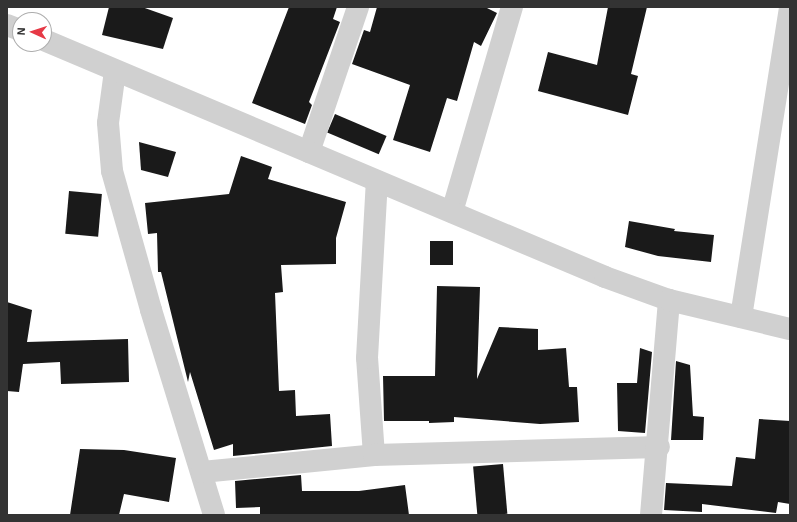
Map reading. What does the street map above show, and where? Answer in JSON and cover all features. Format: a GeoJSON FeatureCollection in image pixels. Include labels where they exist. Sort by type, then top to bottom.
{"type":"FeatureCollection","features":[{"type":"Feature","properties":{"kind":"street"},"geometry":{"type":"LineString","coordinates":[[309,152],[358,7]]}},
{"type":"Feature","properties":{"kind":"street"},"geometry":{"type":"LineString","coordinates":[[452,212],[512,7]]}},
{"type":"Feature","properties":{"kind":"street"},"geometry":{"type":"LineString","coordinates":[[741,317],[790,7]]}},
{"type":"Feature","properties":{"kind":"street"},"geometry":{"type":"LineString","coordinates":[[52,43],[605,277],[669,300],[790,329]]}},
{"type":"Feature","properties":{"kind":"street"},"geometry":{"type":"LineString","coordinates":[[115,71],[108,123],[112,171],[151,310],[214,515]]}},
{"type":"Feature","properties":{"kind":"street"},"geometry":{"type":"LineString","coordinates":[[374,455],[367,358],[377,181]]}},
{"type":"Feature","properties":{"kind":"street"},"geometry":{"type":"LineString","coordinates":[[651,515],[659,447],[669,300]]}},
{"type":"Feature","properties":{"kind":"street"},"geometry":{"type":"LineString","coordinates":[[202,472],[374,455],[659,447]]}},
{"type":"Feature","properties":{"kind":"building"},"geometry":{"type":"Polygon","coordinates":[[[109,7],[142,7],[173,18],[163,49],[102,35],[109,7]]]}},
{"type":"Feature","properties":{"kind":"building"},"geometry":{"type":"Polygon","coordinates":[[[289,7],[337,7],[333,19],[340,22],[309,102],[312,105],[305,124],[252,103],[289,7]]]}},
{"type":"Feature","properties":{"kind":"building"},"geometry":{"type":"Polygon","coordinates":[[[377,7],[485,7],[497,13],[481,46],[474,42],[457,101],[447,98],[430,152],[393,140],[410,85],[352,64],[364,30],[370,32],[377,7]]]}},
{"type":"Feature","properties":{"kind":"building"},"geometry":{"type":"Polygon","coordinates":[[[608,7],[647,7],[631,74],[638,76],[628,115],[538,91],[548,52],[597,65],[608,7]]]}},
{"type":"Feature","properties":{"kind":"building"},"geometry":{"type":"Polygon","coordinates":[[[335,114],[387,136],[379,154],[327,132],[335,114]]]}},
{"type":"Feature","properties":{"kind":"building"},"geometry":{"type":"Polygon","coordinates":[[[139,142],[176,152],[168,177],[141,170],[139,142]]]}},
{"type":"Feature","properties":{"kind":"building"},"geometry":{"type":"Polygon","coordinates":[[[241,156],[272,167],[268,179],[346,202],[336,238],[336,264],[281,265],[283,292],[275,293],[279,391],[295,390],[296,416],[330,414],[332,446],[233,456],[233,444],[214,450],[190,372],[188,382],[161,272],[158,272],[157,233],[148,234],[145,203],[229,194],[241,156]]]}},
{"type":"Feature","properties":{"kind":"building"},"geometry":{"type":"Polygon","coordinates":[[[69,191],[102,194],[98,237],[65,234],[69,191]]]}},
{"type":"Feature","properties":{"kind":"building"},"geometry":{"type":"Polygon","coordinates":[[[629,221],[675,229],[674,231],[714,235],[711,262],[658,256],[625,247],[629,221]]]}},
{"type":"Feature","properties":{"kind":"building"},"geometry":{"type":"Polygon","coordinates":[[[430,241],[453,241],[453,265],[430,265],[430,241]]]}},
{"type":"Feature","properties":{"kind":"building"},"geometry":{"type":"Polygon","coordinates":[[[437,286],[480,287],[477,379],[499,327],[538,329],[538,350],[566,348],[569,387],[577,387],[579,422],[540,424],[454,417],[454,422],[429,423],[429,421],[384,421],[383,376],[435,376],[437,286]]]}},
{"type":"Feature","properties":{"kind":"building"},"geometry":{"type":"Polygon","coordinates":[[[7,302],[32,310],[27,342],[128,339],[129,382],[61,384],[60,362],[23,364],[19,392],[7,391],[7,302]]]}},
{"type":"Feature","properties":{"kind":"building"},"geometry":{"type":"Polygon","coordinates":[[[640,348],[652,352],[645,433],[618,431],[617,383],[637,383],[640,348]]]}},
{"type":"Feature","properties":{"kind":"building"},"geometry":{"type":"Polygon","coordinates":[[[676,361],[690,365],[693,416],[704,417],[703,440],[671,440],[676,361]]]}},
{"type":"Feature","properties":{"kind":"building"},"geometry":{"type":"Polygon","coordinates":[[[759,419],[790,421],[790,504],[778,502],[776,513],[702,504],[702,512],[664,510],[666,483],[732,486],[736,457],[755,459],[759,419]]]}},
{"type":"Feature","properties":{"kind":"building"},"geometry":{"type":"Polygon","coordinates":[[[80,449],[124,450],[176,458],[169,502],[124,494],[119,515],[70,515],[80,449]]]}},
{"type":"Feature","properties":{"kind":"building"},"geometry":{"type":"Polygon","coordinates":[[[503,464],[507,514],[477,515],[473,467],[503,464]]]}},
{"type":"Feature","properties":{"kind":"building"},"geometry":{"type":"Polygon","coordinates":[[[301,475],[302,491],[359,491],[405,485],[409,515],[260,515],[260,507],[236,508],[235,481],[301,475]]]}}]}
